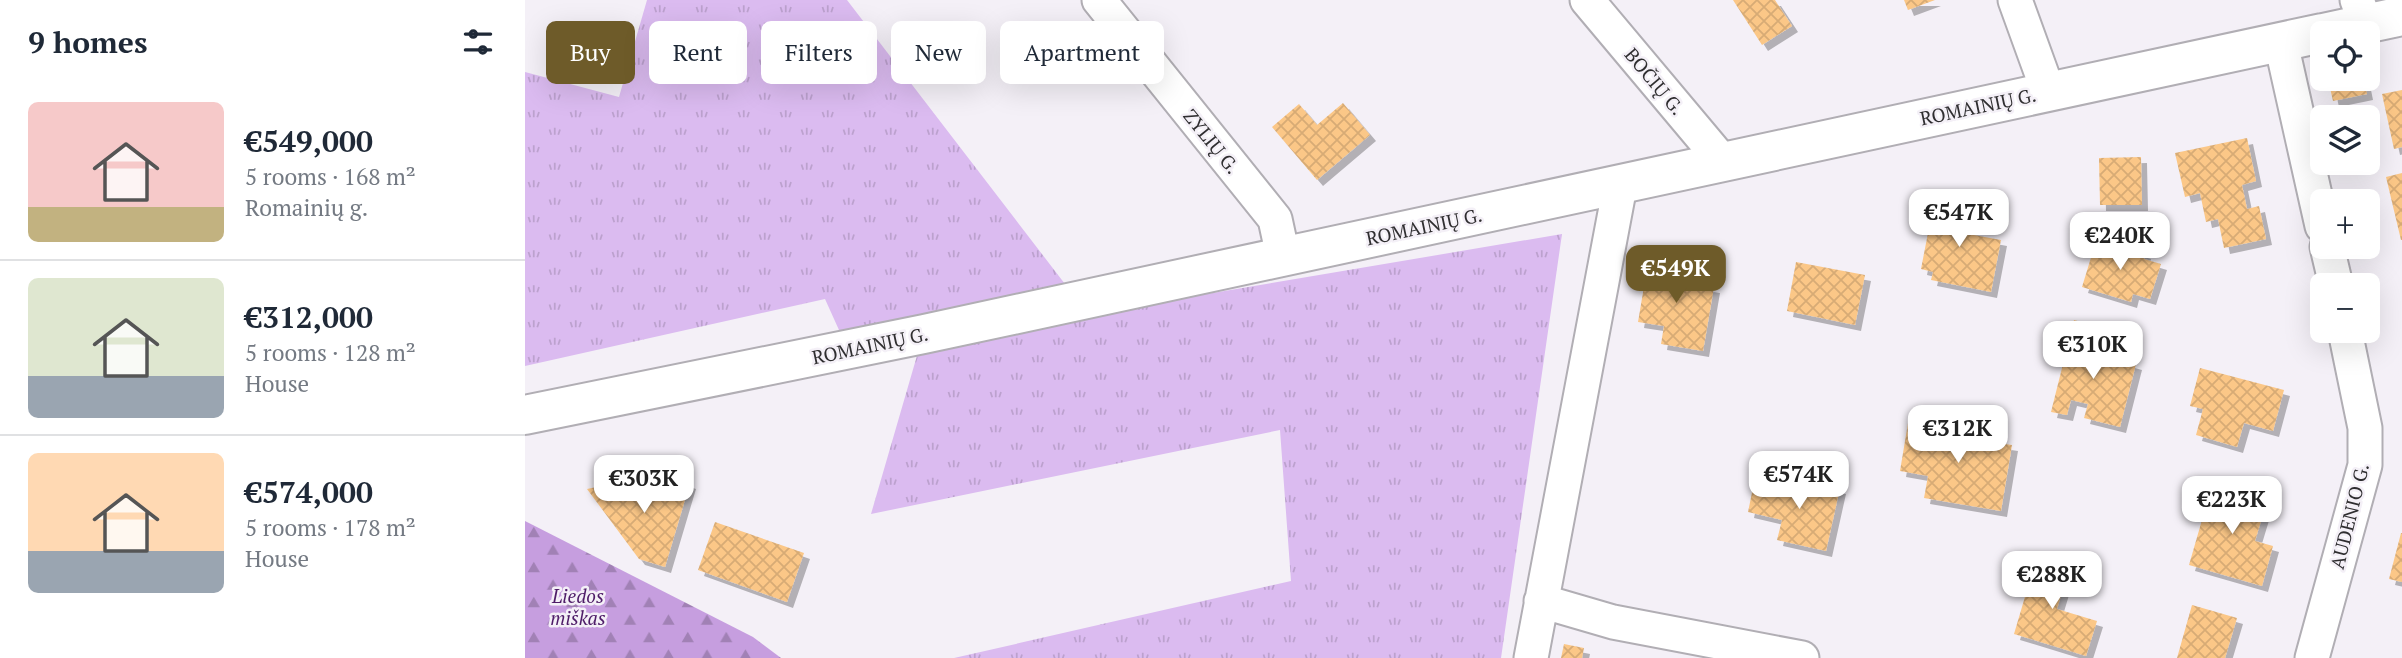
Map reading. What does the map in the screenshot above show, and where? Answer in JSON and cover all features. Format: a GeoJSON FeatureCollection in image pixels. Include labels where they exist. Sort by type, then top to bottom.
{"type":"FeatureCollection","features":[{"type":"Feature","properties":{"kind":"main road","name":"ROMAINIŲ G."},"geometry":{"type":"LineString","coordinates":[[2354,21],[2375,13]]}},
{"type":"Feature","properties":{"kind":"main road","name":"ROMAINIŲ G."},"geometry":{"type":"LineString","coordinates":[[525,415],[924,334],[2310,36]]}},
{"type":"Feature","properties":{"kind":"street","name":"ZYLIŲ G."},"geometry":{"type":"LineString","coordinates":[[1099,0],[1275,219],[1283,256]]}},
{"type":"Feature","properties":{"kind":"street","name":"BOČIŲ G."},"geometry":{"type":"LineString","coordinates":[[1587,0],[1723,162]]}},
{"type":"Feature","properties":{"kind":"street"},"geometry":{"type":"LineString","coordinates":[[2015,0],[2048,91]]}},
{"type":"Feature","properties":{"kind":"street"},"geometry":{"type":"LineString","coordinates":[[2281,43],[2314,189]]}},
{"type":"Feature","properties":{"kind":"street"},"geometry":{"type":"LineString","coordinates":[[1531,658],[1619,186]]}},
{"type":"Feature","properties":{"kind":"street","name":"AUDENIO G."},"geometry":{"type":"LineString","coordinates":[[2312,658],[2365,465],[2365,428],[2347,343]]}},
{"type":"Feature","properties":{"kind":"street"},"geometry":{"type":"LineString","coordinates":[[1541,601],[1613,622],[1802,658]]}},
{"type":"Feature","properties":{"kind":"green space"},"geometry":{"type":"Polygon","coordinates":[[[647,0],[847,0],[863,21],[761,21],[761,84],[877,84],[877,39],[891,57],[891,84],[911,84],[1088,314],[1562,234],[1501,658],[954,658],[1291,581],[1280,430],[871,514],[923,335],[848,350],[825,299],[525,366],[525,72],[546,78],[546,84],[570,84],[619,97],[623,84],[635,84],[635,42],[647,0]]]}},
{"type":"Feature","properties":{"kind":"green space","name":"Liedos miškas"},"geometry":{"type":"Polygon","coordinates":[[[525,521],[753,637],[781,658],[525,658],[525,521]]]}},
{"type":"Feature","properties":{"kind":"building"},"geometry":{"type":"Polygon","coordinates":[[[1733,0],[1775,0],[1792,26],[1762,45],[1733,0]]]}},
{"type":"Feature","properties":{"kind":"building"},"geometry":{"type":"Polygon","coordinates":[[[1904,0],[1935,0],[1908,10],[1904,0]]]}},
{"type":"Feature","properties":{"kind":"building"},"geometry":{"type":"Polygon","coordinates":[[[2402,90],[2402,147],[2394,149],[2382,94],[2402,90]]]}},
{"type":"Feature","properties":{"kind":"building"},"geometry":{"type":"Polygon","coordinates":[[[2331,91],[2366,91],[2367,94],[2333,101],[2331,91]]]}},
{"type":"Feature","properties":{"kind":"building"},"geometry":{"type":"Polygon","coordinates":[[[1343,103],[1370,135],[1317,180],[1272,127],[1299,104],[1317,125],[1343,103]]]}},
{"type":"Feature","properties":{"kind":"building"},"geometry":{"type":"Polygon","coordinates":[[[2247,138],[2256,181],[2242,185],[2247,209],[2259,206],[2266,239],[2224,248],[2218,219],[2206,222],[2200,193],[2185,197],[2175,153],[2247,138]]]}},
{"type":"Feature","properties":{"kind":"building"},"geometry":{"type":"Polygon","coordinates":[[[2141,157],[2142,205],[2100,205],[2099,158],[2141,157]]]}},
{"type":"Feature","properties":{"kind":"building"},"geometry":{"type":"Polygon","coordinates":[[[2402,173],[2402,240],[2401,240],[2386,177],[2402,173]]]}},
{"type":"Feature","properties":{"kind":"building"},"geometry":{"type":"Polygon","coordinates":[[[1935,197],[1968,204],[1963,233],[2001,240],[1991,292],[1931,280],[1933,272],[1921,269],[1935,197]]]}},
{"type":"Feature","properties":{"kind":"building"},"geometry":{"type":"Polygon","coordinates":[[[2097,238],[2145,253],[2144,259],[2161,264],[2150,299],[2133,294],[2131,302],[2082,287],[2097,238]]]}},
{"type":"Feature","properties":{"kind":"building"},"geometry":{"type":"Polygon","coordinates":[[[1649,257],[1686,264],[1682,282],[1714,287],[1703,351],[1661,344],[1664,326],[1638,322],[1649,257]]]}},
{"type":"Feature","properties":{"kind":"building"},"geometry":{"type":"Polygon","coordinates":[[[1796,262],[1865,275],[1855,325],[1787,311],[1796,262]]]}},
{"type":"Feature","properties":{"kind":"building"},"geometry":{"type":"Polygon","coordinates":[[[2074,320],[2091,325],[2085,350],[2136,364],[2120,427],[2084,418],[2088,404],[2071,400],[2067,415],[2051,412],[2074,320]]]}},
{"type":"Feature","properties":{"kind":"building"},"geometry":{"type":"Polygon","coordinates":[[[2200,368],[2284,390],[2273,431],[2244,423],[2237,447],[2196,435],[2203,409],[2190,406],[2200,368]]]}},
{"type":"Feature","properties":{"kind":"building"},"geometry":{"type":"Polygon","coordinates":[[[1908,423],[1999,437],[1998,443],[2012,445],[2001,511],[1924,498],[1928,476],[1900,471],[1908,423]]]}},
{"type":"Feature","properties":{"kind":"building"},"geometry":{"type":"Polygon","coordinates":[[[665,475],[690,483],[665,567],[639,559],[587,489],[638,478],[641,491],[659,496],[665,475]]]}},
{"type":"Feature","properties":{"kind":"building"},"geometry":{"type":"Polygon","coordinates":[[[1789,477],[1840,488],[1826,551],[1777,540],[1782,520],[1748,512],[1754,483],[1786,490],[1789,477]]]}},
{"type":"Feature","properties":{"kind":"building"},"geometry":{"type":"Polygon","coordinates":[[[2213,482],[2268,498],[2255,541],[2273,546],[2262,586],[2189,565],[2213,482]]]}},
{"type":"Feature","properties":{"kind":"building"},"geometry":{"type":"Polygon","coordinates":[[[715,522],[804,553],[787,602],[698,570],[715,522]]]}},
{"type":"Feature","properties":{"kind":"building"},"geometry":{"type":"Polygon","coordinates":[[[2402,533],[2402,582],[2389,579],[2402,533]]]}},
{"type":"Feature","properties":{"kind":"building"},"geometry":{"type":"Polygon","coordinates":[[[2037,556],[2070,566],[2057,609],[2097,621],[2086,656],[2014,634],[2037,556]]]}},
{"type":"Feature","properties":{"kind":"building"},"geometry":{"type":"Polygon","coordinates":[[[2192,605],[2237,618],[2225,658],[2177,658],[2192,605]]]}},
{"type":"Feature","properties":{"kind":"building"},"geometry":{"type":"Polygon","coordinates":[[[1564,644],[1584,648],[1582,658],[1561,658],[1564,644]]]}}]}
